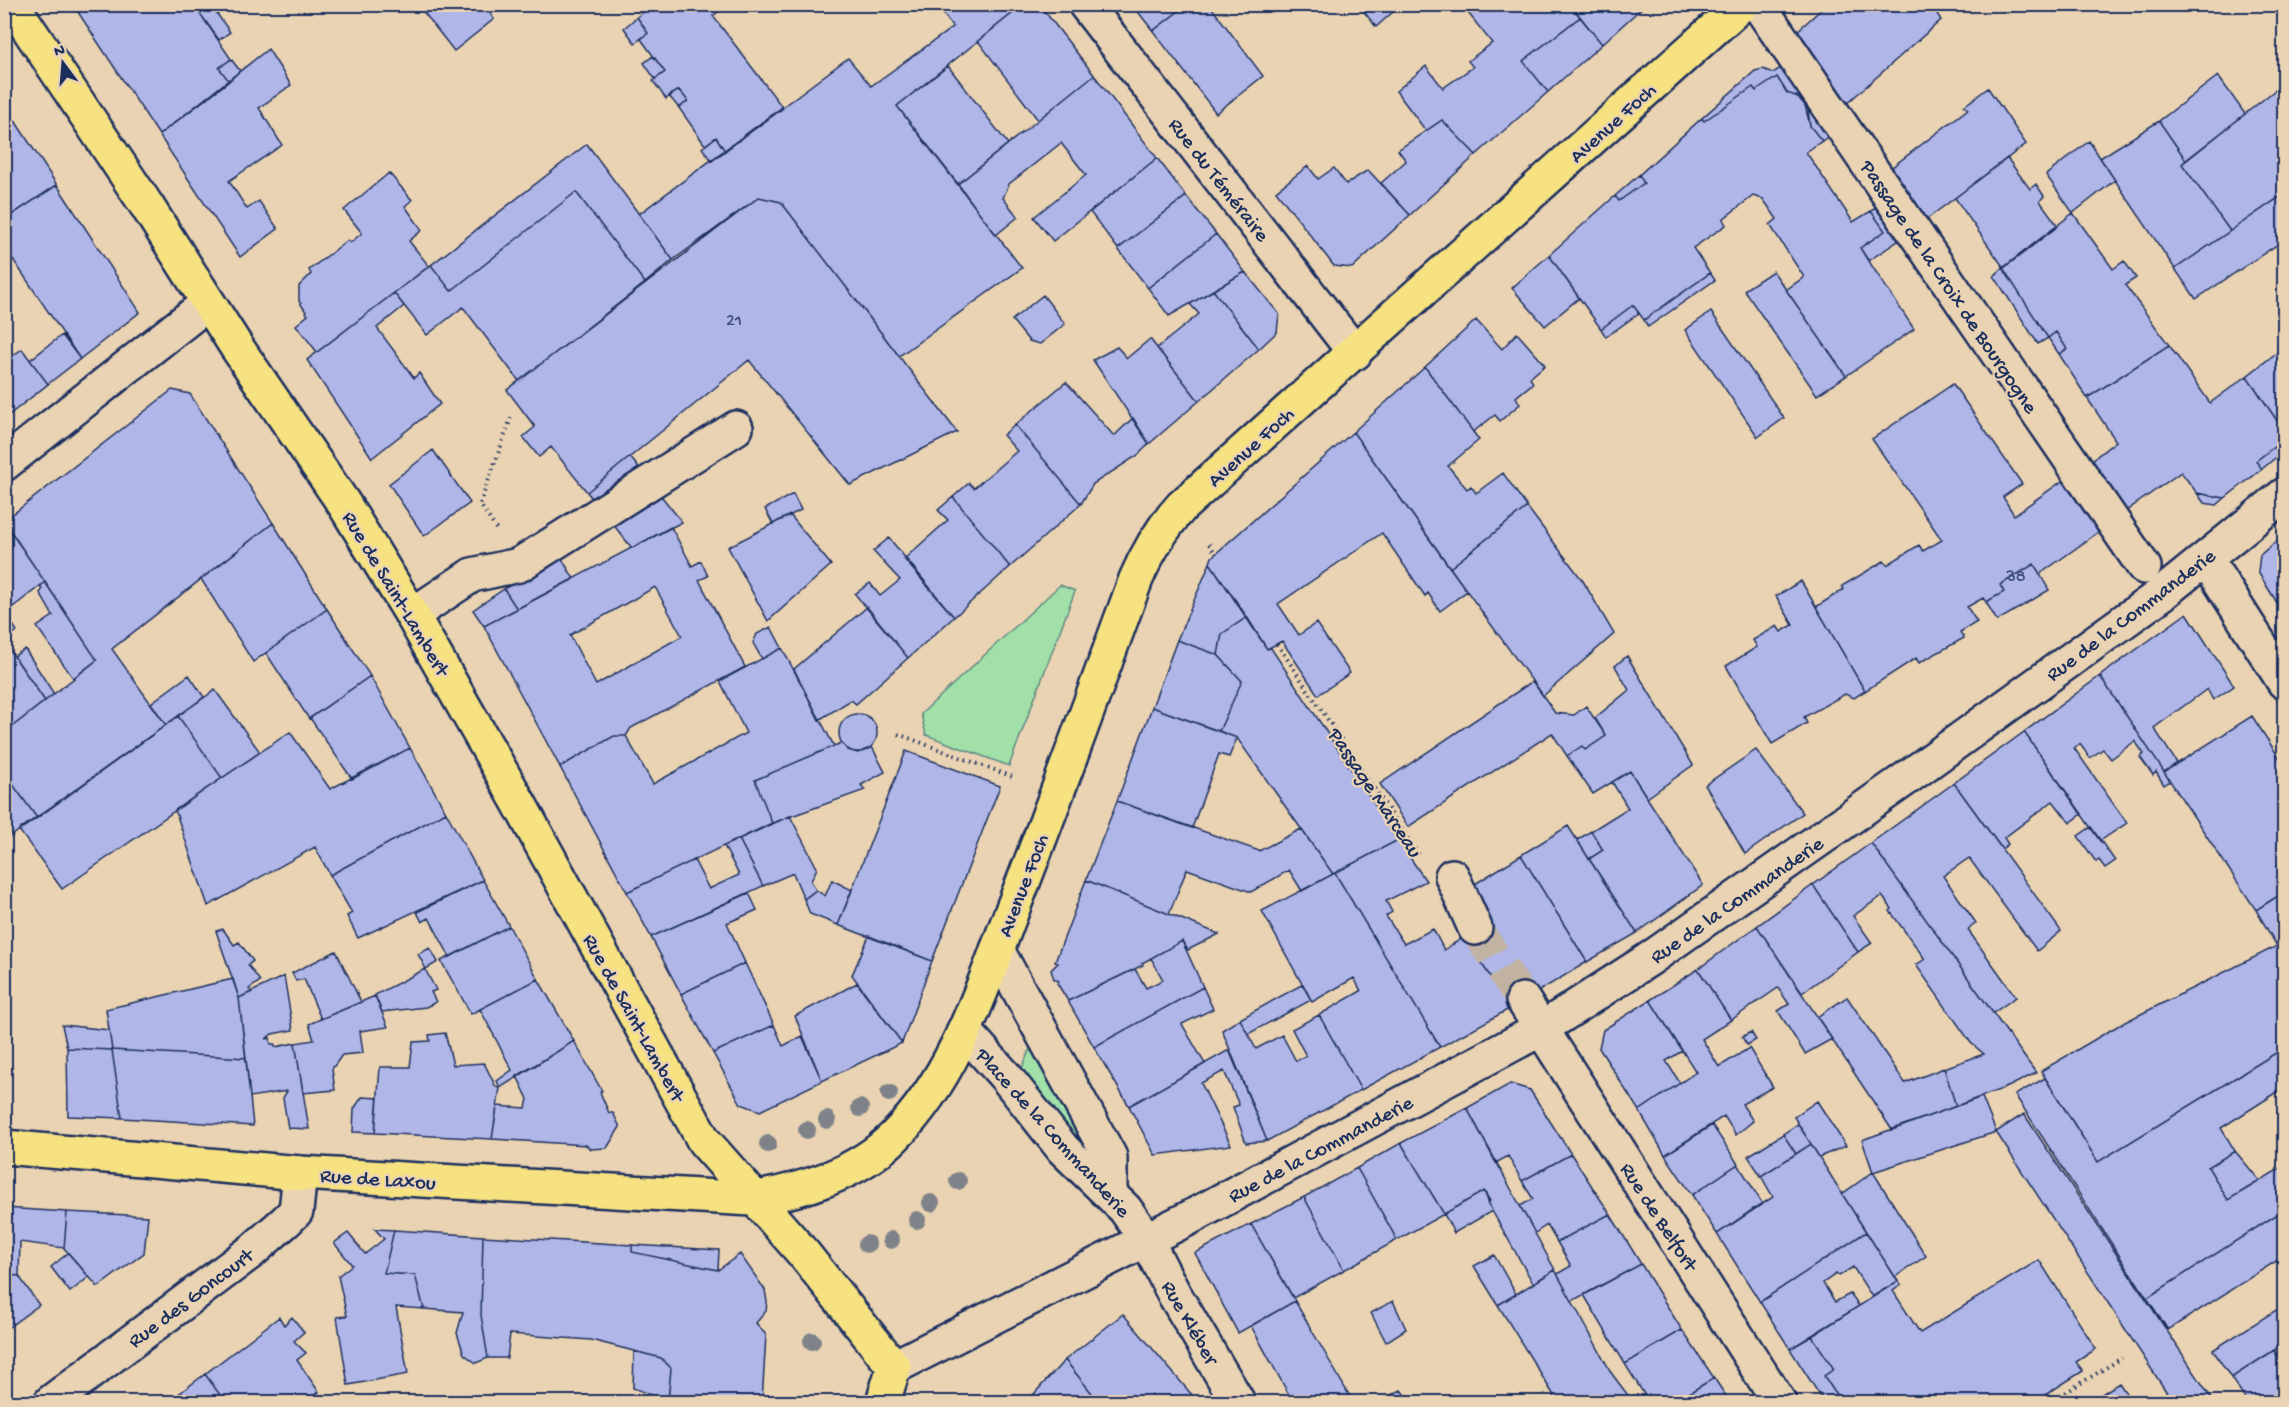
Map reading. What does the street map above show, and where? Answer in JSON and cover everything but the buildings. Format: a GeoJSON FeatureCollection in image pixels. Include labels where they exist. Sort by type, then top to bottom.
{"type":"FeatureCollection","features":[{"type":"Feature","properties":{"kind":"main road","name":"Rue de Saint-Lambert"},"geometry":{"type":"LineString","coordinates":[[12,4],[208,303],[344,504],[412,615],[519,803],[690,1118],[704,1141],[752,1199]]}},
{"type":"Feature","properties":{"kind":"main road","name":"Avenue Foch"},"geometry":{"type":"LineString","coordinates":[[964,1030],[997,950],[1148,551],[1161,529],[1182,506],[1742,4]]}},
{"type":"Feature","properties":{"kind":"main road","name":"Place de la Commanderie"},"geometry":{"type":"LineString","coordinates":[[752,1199],[789,1193],[829,1179],[868,1158],[895,1136],[928,1098],[964,1030]]}},
{"type":"Feature","properties":{"kind":"main road","name":"Rue de Laxou"},"geometry":{"type":"LineString","coordinates":[[4,1147],[300,1173],[752,1199]]}},
{"type":"Feature","properties":{"kind":"main road"},"geometry":{"type":"LineString","coordinates":[[752,1199],[804,1254],[894,1367],[883,1402]]}},
{"type":"Feature","properties":{"kind":"street","name":"Rue du Téméraire"},"geometry":{"type":"LineString","coordinates":[[1085,4],[1355,353]]}},
{"type":"Feature","properties":{"kind":"street","name":"Passage de la Croix de Bourgogne"},"geometry":{"type":"LineString","coordinates":[[1758,4],[2144,567]]}},
{"type":"Feature","properties":{"kind":"street"},"geometry":{"type":"LineString","coordinates":[[4,464],[208,303]]}},
{"type":"Feature","properties":{"kind":"street"},"geometry":{"type":"LineString","coordinates":[[412,615],[472,575],[519,565],[736,428]]}},
{"type":"Feature","properties":{"kind":"street","name":"Rue de la Commanderie"},"geometry":{"type":"LineString","coordinates":[[1146,1239],[1541,1029],[1648,960],[1794,858],[2206,559],[2284,495]]}},
{"type":"Feature","properties":{"kind":"street"},"geometry":{"type":"LineString","coordinates":[[2206,559],[2284,682]]}},
{"type":"Feature","properties":{"kind":"street"},"geometry":{"type":"LineString","coordinates":[[1452,876],[1475,928]]}},
{"type":"Feature","properties":{"kind":"street"},"geometry":{"type":"LineString","coordinates":[[997,950],[1110,1157],[1110,1192]]}},
{"type":"Feature","properties":{"kind":"street"},"geometry":{"type":"LineString","coordinates":[[1523,1000],[1541,1029]]}},
{"type":"Feature","properties":{"kind":"street","name":"Rue de Belfort"},"geometry":{"type":"LineString","coordinates":[[1541,1029],[1779,1402]]}},
{"type":"Feature","properties":{"kind":"street","name":"Place de la Commanderie"},"geometry":{"type":"LineString","coordinates":[[894,1367],[1146,1239],[1110,1192],[1063,1149],[1006,1077],[964,1030]]}},
{"type":"Feature","properties":{"kind":"street","name":"Rue des Goncourt"},"geometry":{"type":"LineString","coordinates":[[51,1402],[252,1251],[286,1221],[296,1211],[300,1173]]}},
{"type":"Feature","properties":{"kind":"street","name":"Rue Kléber"},"geometry":{"type":"LineString","coordinates":[[1146,1239],[1173,1292],[1238,1402]]}},
{"type":"Feature","properties":{"kind":"path"},"geometry":{"type":"LineString","coordinates":[[511,418],[480,504],[519,565]]}},
{"type":"Feature","properties":{"kind":"path"},"geometry":{"type":"LineString","coordinates":[[1209,544],[1216,554]]}},
{"type":"Feature","properties":{"kind":"path","name":"Passage Marceau"},"geometry":{"type":"LineString","coordinates":[[1276,644],[1435,879],[1452,876]]}},
{"type":"Feature","properties":{"kind":"path"},"geometry":{"type":"LineString","coordinates":[[898,734],[1012,777]]}},
{"type":"Feature","properties":{"kind":"path"},"geometry":{"type":"LineString","coordinates":[[2050,1402],[2122,1358]]}},
{"type":"Feature","properties":{"kind":"green space"},"geometry":{"type":"Polygon","coordinates":[[[1060,585],[1075,591],[1009,766],[926,735],[921,714],[1060,585]]]}},
{"type":"Feature","properties":{"kind":"green space"},"geometry":{"type":"Polygon","coordinates":[[[1034,1039],[1090,1136],[1081,1142],[1020,1073],[1034,1039]]]}},
{"type":"Feature","properties":{"kind":"tunnel"},"geometry":{"type":"LineString","coordinates":[[1475,928],[1523,1000]]}}]}
